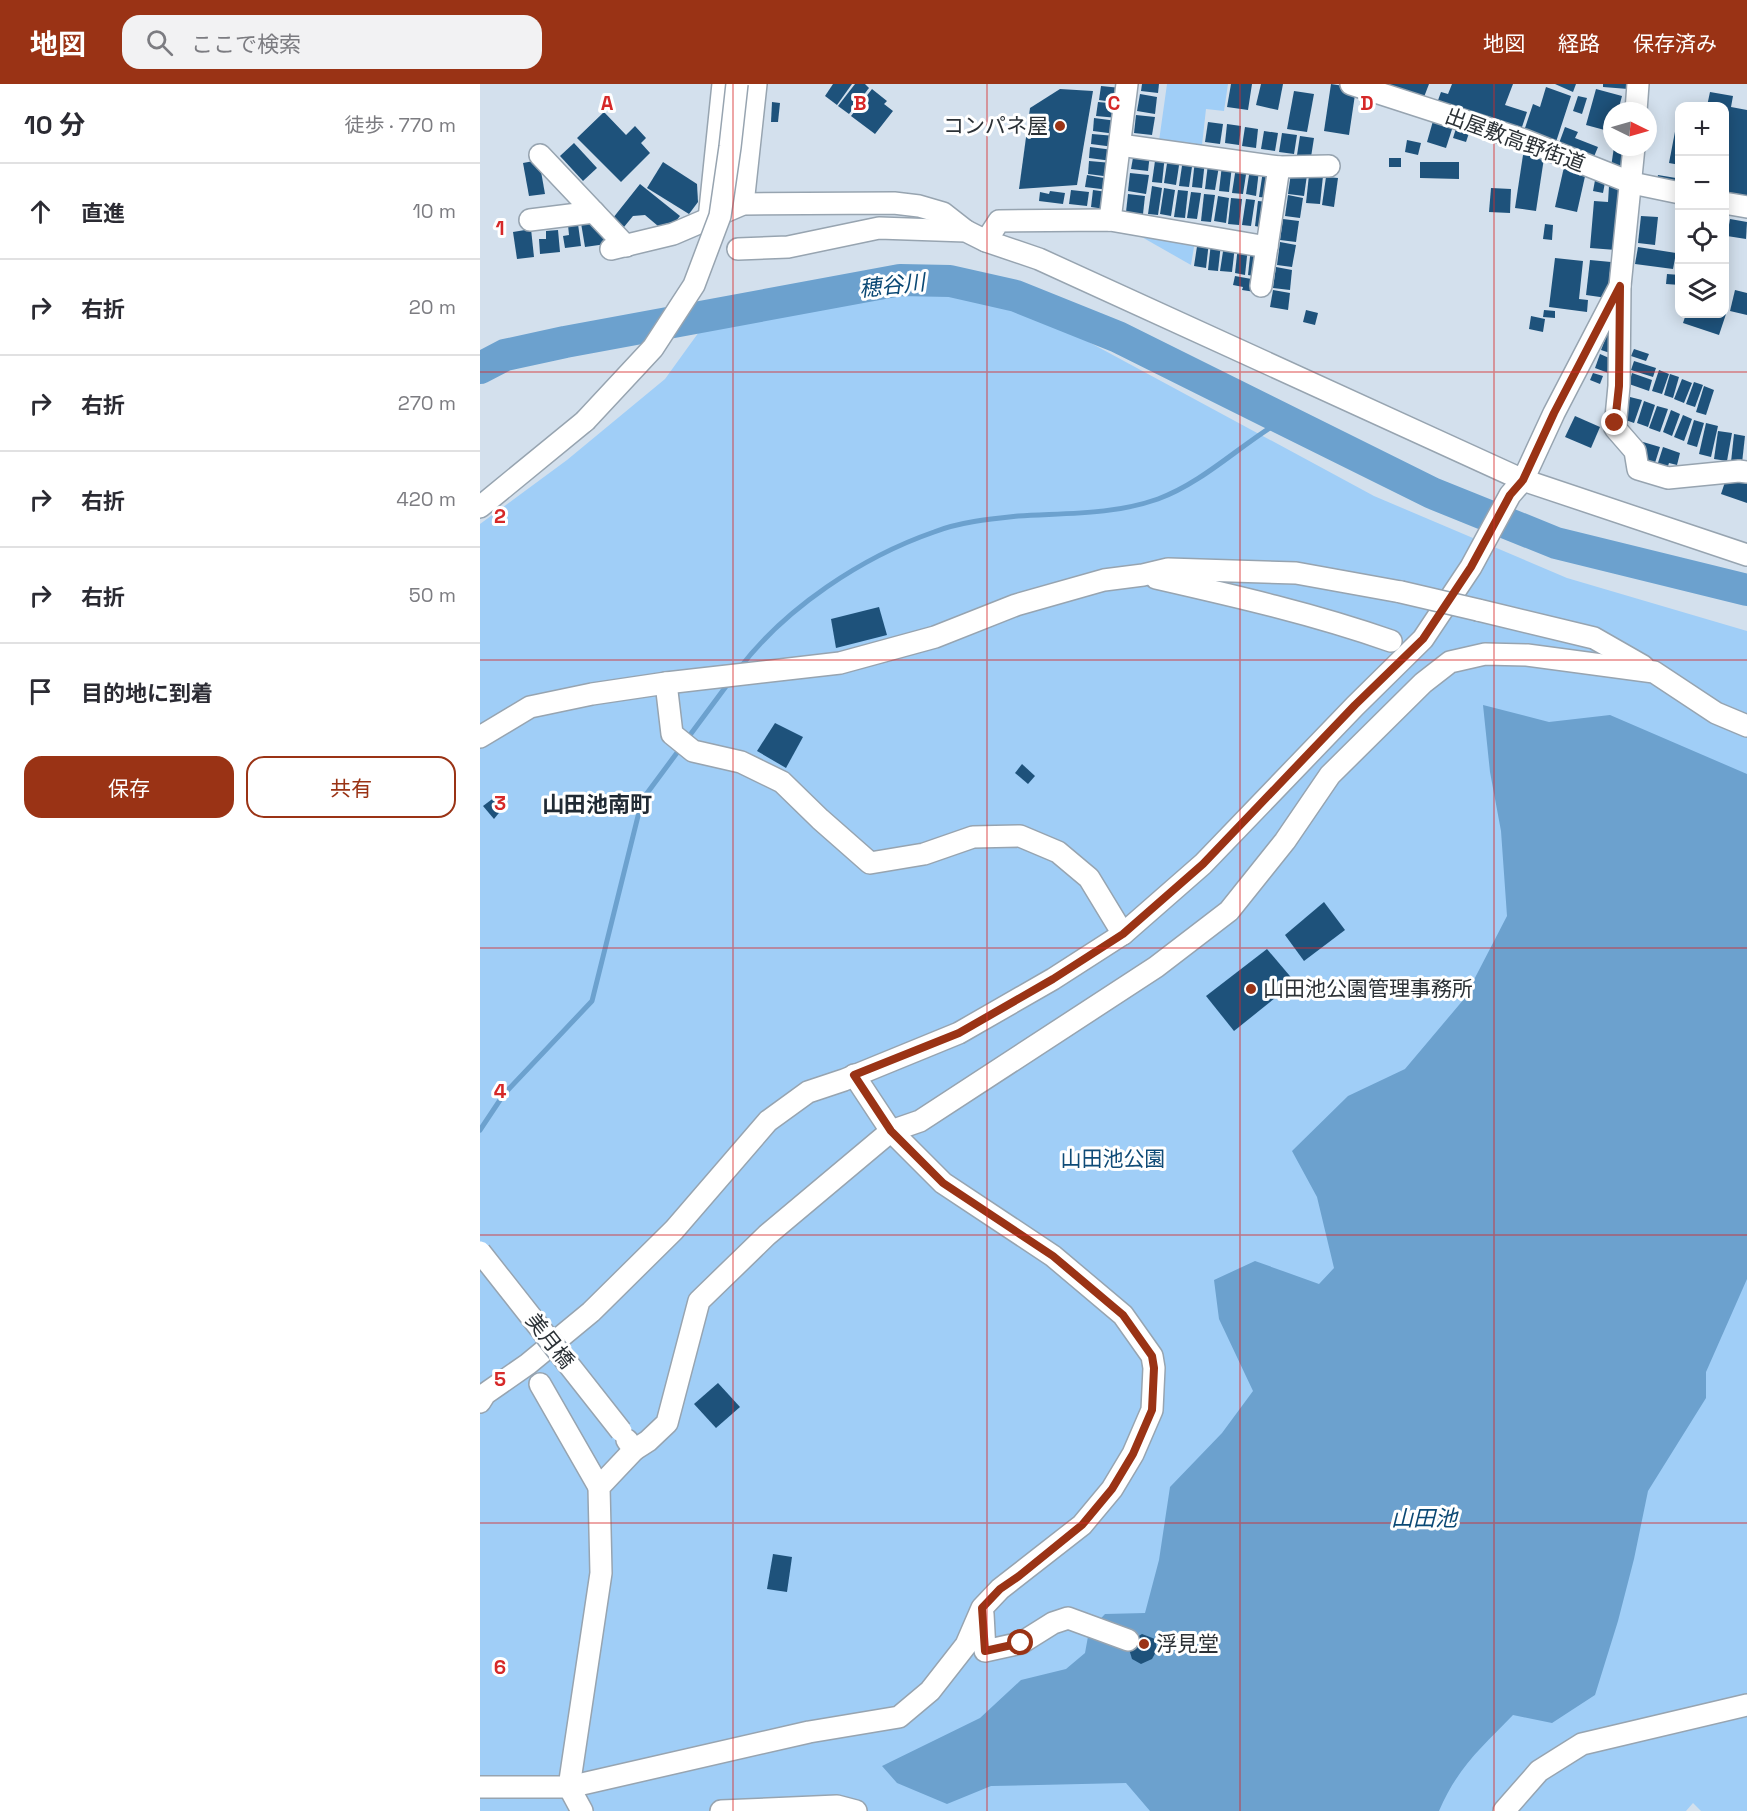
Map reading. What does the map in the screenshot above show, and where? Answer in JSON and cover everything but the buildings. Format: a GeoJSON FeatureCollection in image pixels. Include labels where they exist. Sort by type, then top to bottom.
{"type":"FeatureCollection","features":[{"type":"Feature","properties":{"kind":"street"},"geometry":{"type":"LineString","coordinates":[[709,219],[723,84]]}},
{"type":"Feature","properties":{"kind":"street"},"geometry":{"type":"LineString","coordinates":[[480,507],[585,421],[652,348],[694,285],[720,216],[737,84]]}},
{"type":"Feature","properties":{"kind":"street"},"geometry":{"type":"LineString","coordinates":[[743,204],[756,84]]}},
{"type":"Feature","properties":{"kind":"street"},"geometry":{"type":"LineString","coordinates":[[1110,220],[1127,84]]}},
{"type":"Feature","properties":{"kind":"street","name":"出屋敷高野街道"},"geometry":{"type":"LineString","coordinates":[[1351,84],[1524,141],[1632,183],[1675,192]]}},
{"type":"Feature","properties":{"kind":"street"},"geometry":{"type":"LineString","coordinates":[[1637,102],[1638,84]]}},
{"type":"Feature","properties":{"kind":"street"},"geometry":{"type":"LineString","coordinates":[[1120,145],[1279,167],[1329,166]]}},
{"type":"Feature","properties":{"kind":"street"},"geometry":{"type":"LineString","coordinates":[[540,154],[594,212],[618,247],[673,234],[743,204],[894,204],[919,206],[943,213],[966,231],[986,241],[1039,259],[1516,488],[1747,555]]}},
{"type":"Feature","properties":{"kind":"street"},"geometry":{"type":"LineString","coordinates":[[1634,156],[1620,286],[1619,386],[1615,428],[1635,451],[1638,470],[1668,478],[1747,472]]}},
{"type":"Feature","properties":{"kind":"street"},"geometry":{"type":"LineString","coordinates":[[1261,286],[1279,167]]}},
{"type":"Feature","properties":{"kind":"street"},"geometry":{"type":"LineString","coordinates":[[1729,203],[1747,207]]}},
{"type":"Feature","properties":{"kind":"street"},"geometry":{"type":"LineString","coordinates":[[530,220],[594,212]]}},
{"type":"Feature","properties":{"kind":"street"},"geometry":{"type":"LineString","coordinates":[[986,241],[999,220],[1110,220],[1267,247]]}},
{"type":"Feature","properties":{"kind":"street"},"geometry":{"type":"LineString","coordinates":[[738,249],[788,247],[879,228],[966,231]]}},
{"type":"Feature","properties":{"kind":"street"},"geometry":{"type":"LineString","coordinates":[[480,1402],[485,1394],[528,1364],[591,1312],[674,1230],[768,1120],[808,1092],[959,1033],[1053,979],[1123,934],[1203,864],[1355,705],[1423,639],[1476,557],[1516,488],[1620,286]]}},
{"type":"Feature","properties":{"kind":"street"},"geometry":{"type":"LineString","coordinates":[[480,737],[530,708],[592,694],[666,683],[840,663],[935,637],[1016,605],[1104,580],[1168,569],[1296,573],[1401,592],[1594,638],[1654,672],[1716,713],[1747,726]]}},
{"type":"Feature","properties":{"kind":"street"},"geometry":{"type":"LineString","coordinates":[[1143,575],[1252,600],[1348,626],[1391,641]]}},
{"type":"Feature","properties":{"kind":"street"},"geometry":{"type":"LineString","coordinates":[[599,1487],[634,1450],[648,1441],[667,1423],[699,1301],[767,1235],[891,1131],[920,1120],[1156,967],[1229,911],[1285,841],[1330,775],[1424,683],[1450,662],[1485,654],[1527,654],[1654,672]]}},
{"type":"Feature","properties":{"kind":"street"},"geometry":{"type":"LineString","coordinates":[[666,683],[672,734],[693,751],[741,762],[782,782],[820,819],[870,862],[924,854],[973,837],[1020,836],[1058,852],[1089,878],[1123,934]]}},
{"type":"Feature","properties":{"kind":"street"},"geometry":{"type":"LineString","coordinates":[[480,1787],[569,1787],[809,1732],[899,1717],[930,1690],[966,1645],[982,1608],[1000,1589],[1082,1525],[1112,1489],[1133,1454],[1152,1410],[1154,1368],[1152,1356],[1123,1315],[1053,1256],[943,1183],[891,1131],[854,1075]]}},
{"type":"Feature","properties":{"kind":"street","name":"美月橋"},"geometry":{"type":"LineString","coordinates":[[480,1252],[634,1450]]}},
{"type":"Feature","properties":{"kind":"street"},"geometry":{"type":"LineString","coordinates":[[540,1384],[599,1487],[601,1573],[569,1787],[582,1811]]}},
{"type":"Feature","properties":{"kind":"street"},"geometry":{"type":"LineString","coordinates":[[982,1608],[985,1651],[1021,1643],[1053,1623],[1068,1618],[1128,1640]]}},
{"type":"Feature","properties":{"kind":"street"},"geometry":{"type":"LineString","coordinates":[[1504,1811],[1539,1771],[1582,1744],[1747,1705]]}},
{"type":"Feature","properties":{"kind":"street"},"geometry":{"type":"LineString","coordinates":[[721,1811],[837,1806],[856,1811]]}},
{"type":"Feature","properties":{"kind":"green space"},"geometry":{"type":"Polygon","coordinates":[[[1167,84],[1228,84],[1224,111],[1206,109],[1202,145],[1159,141],[1167,84]]]}},
{"type":"Feature","properties":{"kind":"green space"},"geometry":{"type":"Polygon","coordinates":[[[1140,232],[1195,241],[1191,265],[1140,236],[1140,232]]]}},
{"type":"Feature","properties":{"kind":"green space","name":"山田池公園"},"geometry":{"type":"Polygon","coordinates":[[[903,288],[963,291],[1024,307],[1374,496],[1567,578],[1747,631],[1747,1811],[1701,1811],[1693,1803],[1686,1811],[480,1811],[480,524],[567,460],[665,379],[704,325],[815,302],[903,288]]]}},
{"type":"Feature","properties":{"kind":"water","name":"山田池"},"geometry":{"type":"Polygon","coordinates":[[[1483,705],[1549,722],[1610,715],[1747,774],[1747,1279],[1706,1372],[1706,1398],[1648,1491],[1618,1621],[1595,1695],[1552,1723],[1513,1715],[1462,1770],[1439,1811],[1150,1811],[1126,1783],[991,1786],[947,1804],[897,1783],[882,1766],[980,1718],[1021,1680],[1066,1669],[1085,1653],[1089,1631],[1105,1614],[1145,1613],[1159,1560],[1170,1487],[1222,1433],[1253,1391],[1219,1319],[1214,1280],[1255,1261],[1319,1284],[1334,1268],[1317,1197],[1292,1151],[1348,1096],[1405,1069],[1464,999],[1507,916],[1501,831],[1490,772],[1483,705]]]}},
{"type":"Feature","properties":{"kind":"waterway","name":"穂谷川"},"geometry":{"type":"LineString","coordinates":[[480,368],[505,355],[565,342],[900,280],[950,281],[1016,296],[1118,337],[1432,493],[1556,543],[1747,590]]}},
{"type":"Feature","properties":{"kind":"waterway"},"geometry":{"type":"LineString","coordinates":[[739,669],[779,625],[802,605],[853,570],[880,555],[944,529],[975,521],[1106,511],[1158,499],[1207,473],[1284,419]]}},
{"type":"Feature","properties":{"kind":"waterway"},"geometry":{"type":"LineString","coordinates":[[687,739],[730,681]]}},
{"type":"Feature","properties":{"kind":"waterway"},"geometry":{"type":"LineString","coordinates":[[480,1130],[504,1094],[592,1001],[642,800],[682,746]]}},
{"type":"Feature","properties":{"kind":"place","name":"コンパネ屋"},"geometry":{"type":"Point","coordinates":[1060,126]}},
{"type":"Feature","properties":{"kind":"place","name":"山田池公園管理事務所"},"geometry":{"type":"Point","coordinates":[1251,989]}},
{"type":"Feature","properties":{"kind":"place","name":"浮見堂"},"geometry":{"type":"Point","coordinates":[1144,1644]}},
{"type":"Feature","properties":{"kind":"district","name":"山田池南町"},"geometry":{"type":"Point","coordinates":[597,804]}},
{"type":"Feature","properties":{"kind":"route"},"geometry":{"type":"LineString","coordinates":[[1021,1643],[985,1651],[982,1608],[1000,1589],[1082,1525],[1112,1489],[1133,1454],[1152,1410],[1154,1368],[1152,1356],[1123,1315],[1053,1256],[943,1183],[891,1131],[854,1075],[959,1033],[1053,979],[1123,934],[1203,864],[1355,705],[1423,639],[1471,567],[1510,495],[1523,480],[1554,413],[1620,286],[1619,386],[1615,423]]}}]}
